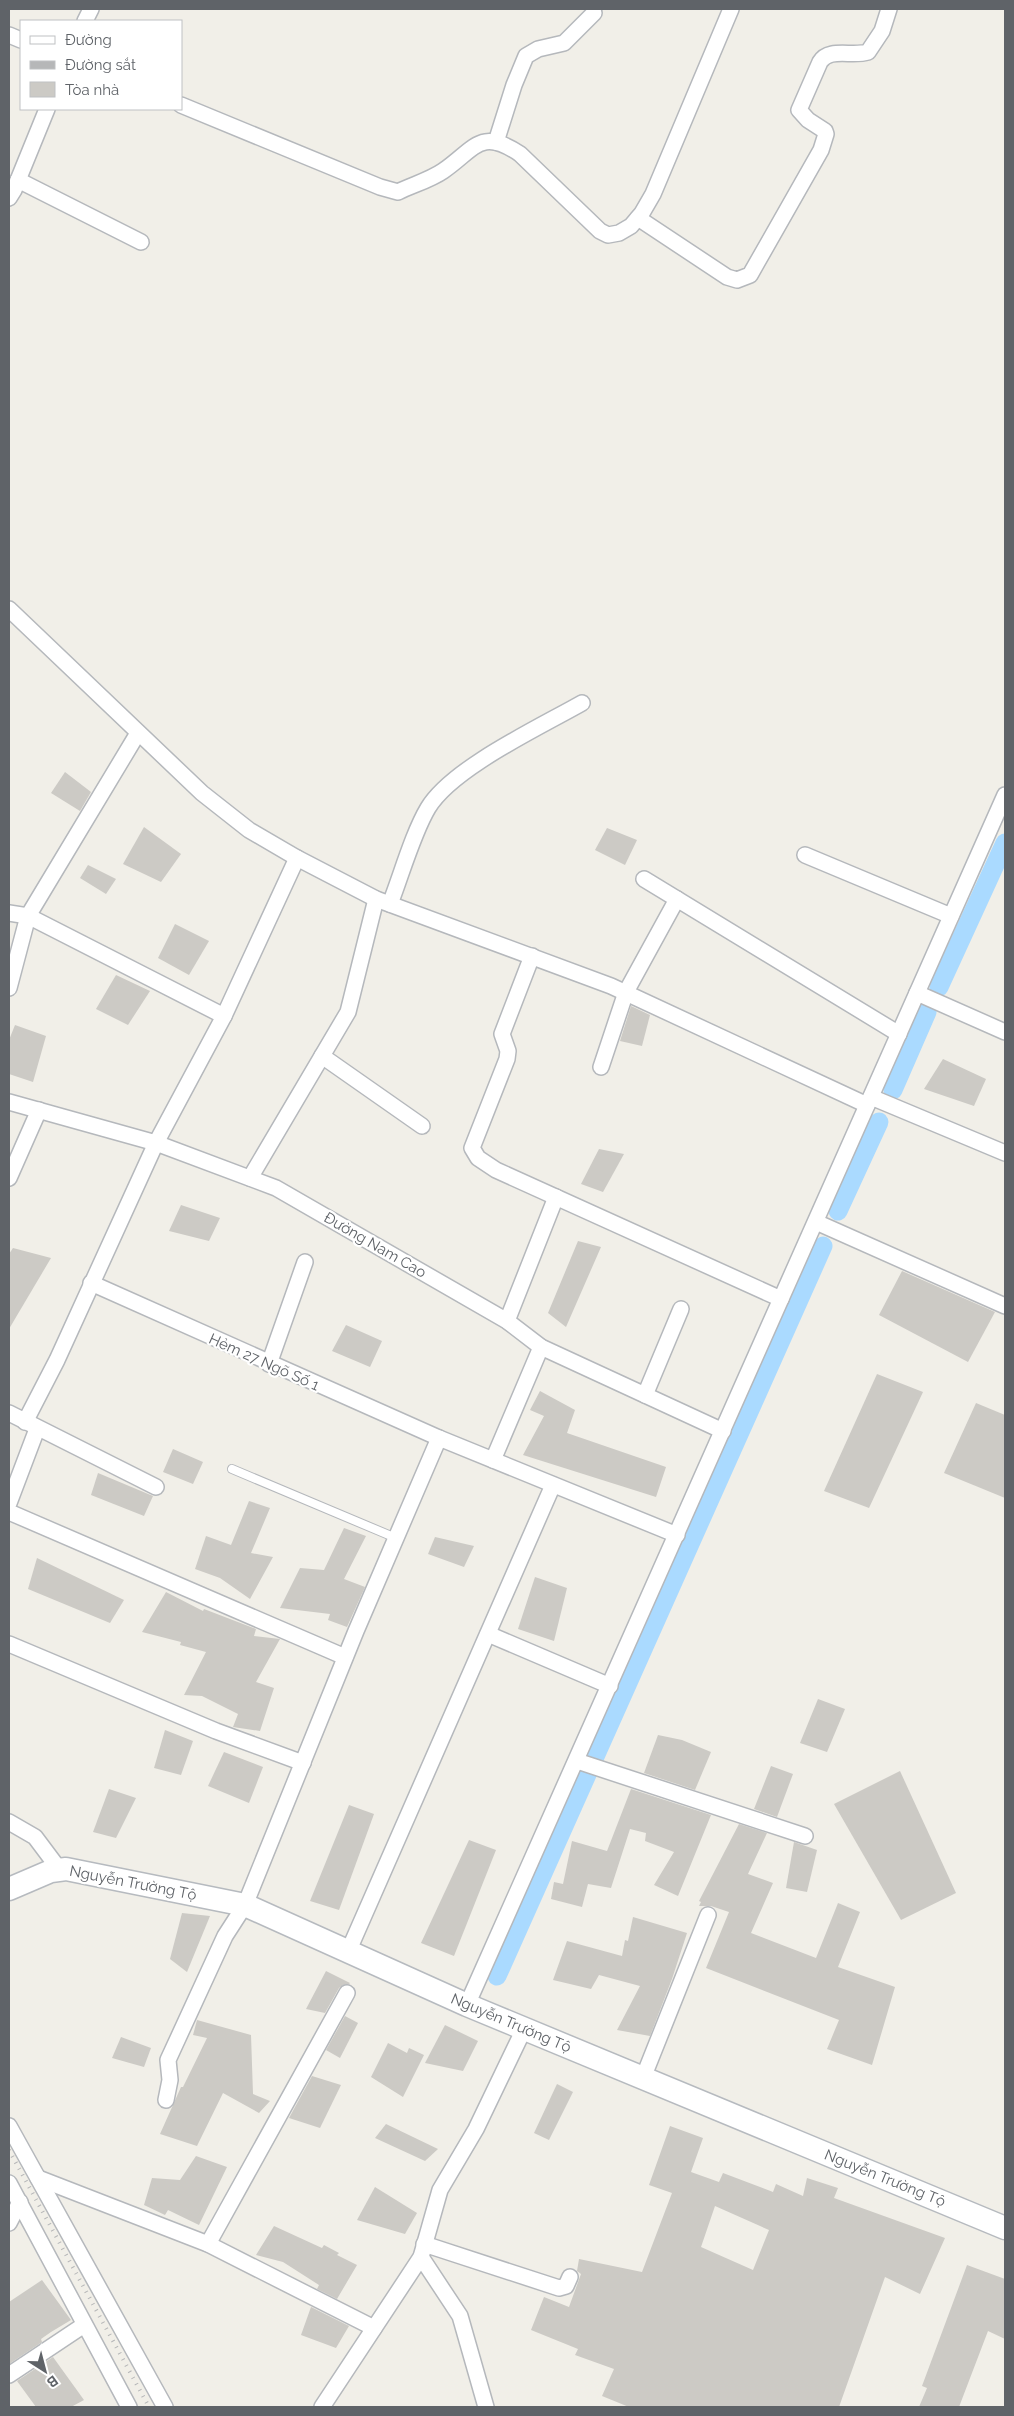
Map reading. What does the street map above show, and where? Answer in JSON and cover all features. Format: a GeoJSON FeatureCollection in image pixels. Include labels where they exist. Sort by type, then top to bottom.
{"type":"FeatureCollection","features":[{"type":"Feature","properties":{"kind":"main road","name":"Nguyễn Trường Tộ"},"geometry":{"type":"LineString","coordinates":[[9,1889],[59,1869],[245,1905],[467,2006],[1005,2228]]}},
{"type":"Feature","properties":{"kind":"street"},"geometry":{"type":"LineString","coordinates":[[182,105],[380,187],[398,192],[443,171],[470,148],[488,140],[506,144],[520,154],[600,231],[608,235],[619,233],[631,226],[653,194],[731,9]]}},
{"type":"Feature","properties":{"kind":"street"},"geometry":{"type":"LineString","coordinates":[[638,218],[727,277],[737,280],[750,275],[826,138],[824,131],[808,120],[800,110],[820,62],[824,55],[828,53],[853,55],[868,52],[882,31],[889,9]]}},
{"type":"Feature","properties":{"kind":"street"},"geometry":{"type":"LineString","coordinates":[[496,142],[514,85],[526,56],[538,49],[559,46],[564,43],[594,13]]}},
{"type":"Feature","properties":{"kind":"street"},"geometry":{"type":"LineString","coordinates":[[47,110],[12,189],[141,242]]}},
{"type":"Feature","properties":{"kind":"street"},"geometry":{"type":"LineString","coordinates":[[9,608],[202,793],[249,830],[298,858],[383,902],[626,992],[869,1101],[1005,1153]]}},
{"type":"Feature","properties":{"kind":"street"},"geometry":{"type":"LineString","coordinates":[[250,1178],[348,1012],[383,902],[425,814],[436,797],[487,756],[582,703]]}},
{"type":"Feature","properties":{"kind":"street"},"geometry":{"type":"LineString","coordinates":[[9,988],[28,916],[138,733]]}},
{"type":"Feature","properties":{"kind":"street"},"geometry":{"type":"LineString","coordinates":[[467,2006],[1005,795]]}},
{"type":"Feature","properties":{"kind":"street"},"geometry":{"type":"LineString","coordinates":[[805,855],[951,916]]}},
{"type":"Feature","properties":{"kind":"street"},"geometry":{"type":"LineString","coordinates":[[9,1503],[31,1426],[90,1284],[156,1143],[224,1016],[298,858]]}},
{"type":"Feature","properties":{"kind":"street"},"geometry":{"type":"LineString","coordinates":[[644,879],[899,1034]]}},
{"type":"Feature","properties":{"kind":"street"},"geometry":{"type":"LineString","coordinates":[[601,1067],[626,992],[677,899]]}},
{"type":"Feature","properties":{"kind":"street"},"geometry":{"type":"LineString","coordinates":[[9,912],[28,916],[224,1016]]}},
{"type":"Feature","properties":{"kind":"street"},"geometry":{"type":"LineString","coordinates":[[532,956],[502,1034],[508,1051],[507,1059],[472,1148],[478,1158],[496,1170],[781,1299]]}},
{"type":"Feature","properties":{"kind":"street"},"geometry":{"type":"LineString","coordinates":[[917,993],[1005,1032]]}},
{"type":"Feature","properties":{"kind":"street"},"geometry":{"type":"LineString","coordinates":[[322,1056],[422,1126]]}},
{"type":"Feature","properties":{"kind":"street","name":"Đường Nam Cao"},"geometry":{"type":"LineString","coordinates":[[9,1102],[156,1143],[276,1188],[507,1320],[541,1347],[723,1431]]}},
{"type":"Feature","properties":{"kind":"street"},"geometry":{"type":"LineString","coordinates":[[9,1178],[39,1110]]}},
{"type":"Feature","properties":{"kind":"street"},"geometry":{"type":"LineString","coordinates":[[507,1320],[556,1197]]}},
{"type":"Feature","properties":{"kind":"street"},"geometry":{"type":"LineString","coordinates":[[816,1222],[1005,1306]]}},
{"type":"Feature","properties":{"kind":"street"},"geometry":{"type":"LineString","coordinates":[[269,1364],[305,1262]]}},
{"type":"Feature","properties":{"kind":"street","name":"Hẻm 27 Ngõ Số 1"},"geometry":{"type":"LineString","coordinates":[[90,1284],[439,1438],[677,1535]]}},
{"type":"Feature","properties":{"kind":"street"},"geometry":{"type":"LineString","coordinates":[[645,1395],[681,1309]]}},
{"type":"Feature","properties":{"kind":"street"},"geometry":{"type":"LineString","coordinates":[[493,1460],[541,1347]]}},
{"type":"Feature","properties":{"kind":"street"},"geometry":{"type":"LineString","coordinates":[[9,1413],[31,1426],[156,1487]]}},
{"type":"Feature","properties":{"kind":"street"},"geometry":{"type":"LineString","coordinates":[[166,2100],[170,2080],[168,2060],[225,1936],[245,1905],[345,1657],[439,1438]]}},
{"type":"Feature","properties":{"kind":"street"},"geometry":{"type":"LineString","coordinates":[[348,1952],[553,1485]]}},
{"type":"Feature","properties":{"kind":"street"},"geometry":{"type":"LineString","coordinates":[[9,1512],[345,1657]]}},
{"type":"Feature","properties":{"kind":"street"},"geometry":{"type":"LineString","coordinates":[[488,1634],[610,1686]]}},
{"type":"Feature","properties":{"kind":"street"},"geometry":{"type":"LineString","coordinates":[[9,1644],[162,1710],[303,1763]]}},
{"type":"Feature","properties":{"kind":"street"},"geometry":{"type":"LineString","coordinates":[[577,1761],[805,1836]]}},
{"type":"Feature","properties":{"kind":"street"},"geometry":{"type":"LineString","coordinates":[[9,1822],[35,1837],[59,1869]]}},
{"type":"Feature","properties":{"kind":"street"},"geometry":{"type":"LineString","coordinates":[[644,2078],[708,1915]]}},
{"type":"Feature","properties":{"kind":"street"},"geometry":{"type":"LineString","coordinates":[[208,2244],[346,1993]]}},
{"type":"Feature","properties":{"kind":"street"},"geometry":{"type":"LineString","coordinates":[[322,2407],[422,2250],[440,2190],[476,2129],[524,2029]]}},
{"type":"Feature","properties":{"kind":"street"},"geometry":{"type":"LineString","coordinates":[[9,2126],[165,2407]]}},
{"type":"Feature","properties":{"kind":"street"},"geometry":{"type":"LineString","coordinates":[[38,2178],[208,2244],[374,2328]]}},
{"type":"Feature","properties":{"kind":"street"},"geometry":{"type":"LineString","coordinates":[[9,2183],[129,2407]]}},
{"type":"Feature","properties":{"kind":"street"},"geometry":{"type":"LineString","coordinates":[[9,2223],[20,2202]]}},
{"type":"Feature","properties":{"kind":"street"},"geometry":{"type":"LineString","coordinates":[[422,2250],[559,2288],[566,2286],[570,2277]]}},
{"type":"Feature","properties":{"kind":"street"},"geometry":{"type":"LineString","coordinates":[[422,2250],[460,2316],[486,2407]]}},
{"type":"Feature","properties":{"kind":"street"},"geometry":{"type":"LineString","coordinates":[[9,2375],[84,2325]]}},
{"type":"Feature","properties":{"kind":"lane"},"geometry":{"type":"LineString","coordinates":[[232,1469],[396,1538]]}},
{"type":"Feature","properties":{"kind":"building"},"geometry":{"type":"Polygon","coordinates":[[[65,772],[91,792],[80,811],[51,793],[65,772]]]}},
{"type":"Feature","properties":{"kind":"building"},"geometry":{"type":"Polygon","coordinates":[[[144,827],[181,854],[161,882],[123,864],[144,827]]]}},
{"type":"Feature","properties":{"kind":"building"},"geometry":{"type":"Polygon","coordinates":[[[607,828],[637,840],[625,865],[595,850],[607,828]]]}},
{"type":"Feature","properties":{"kind":"building"},"geometry":{"type":"Polygon","coordinates":[[[88,865],[116,879],[106,894],[80,878],[88,865]]]}},
{"type":"Feature","properties":{"kind":"building"},"geometry":{"type":"Polygon","coordinates":[[[175,924],[209,941],[189,975],[158,958],[175,924]]]}},
{"type":"Feature","properties":{"kind":"building"},"geometry":{"type":"Polygon","coordinates":[[[116,975],[150,991],[128,1025],[96,1009],[116,975]]]}},
{"type":"Feature","properties":{"kind":"building"},"geometry":{"type":"Polygon","coordinates":[[[631,1006],[650,1015],[642,1046],[620,1041],[631,1006]]]}},
{"type":"Feature","properties":{"kind":"building"},"geometry":{"type":"Polygon","coordinates":[[[15,1025],[46,1036],[33,1082],[9,1074],[9,1040],[15,1025]]]}},
{"type":"Feature","properties":{"kind":"building"},"geometry":{"type":"Polygon","coordinates":[[[943,1059],[986,1079],[974,1106],[924,1089],[943,1059]]]}},
{"type":"Feature","properties":{"kind":"building"},"geometry":{"type":"Polygon","coordinates":[[[599,1149],[624,1154],[603,1192],[581,1184],[599,1149]]]}},
{"type":"Feature","properties":{"kind":"building"},"geometry":{"type":"Polygon","coordinates":[[[181,1205],[220,1218],[209,1241],[169,1231],[181,1205]]]}},
{"type":"Feature","properties":{"kind":"building"},"geometry":{"type":"Polygon","coordinates":[[[578,1241],[601,1247],[566,1327],[548,1313],[578,1241]]]}},
{"type":"Feature","properties":{"kind":"building"},"geometry":{"type":"Polygon","coordinates":[[[13,1248],[51,1258],[9,1329],[9,1254],[13,1248]]]}},
{"type":"Feature","properties":{"kind":"building"},"geometry":{"type":"Polygon","coordinates":[[[902,1271],[995,1312],[968,1362],[879,1315],[902,1271]]]}},
{"type":"Feature","properties":{"kind":"building"},"geometry":{"type":"Polygon","coordinates":[[[346,1325],[382,1341],[370,1367],[332,1351],[346,1325]]]}},
{"type":"Feature","properties":{"kind":"building"},"geometry":{"type":"Polygon","coordinates":[[[877,1374],[923,1392],[869,1508],[824,1491],[877,1374]]]}},
{"type":"Feature","properties":{"kind":"building"},"geometry":{"type":"Polygon","coordinates":[[[540,1391],[575,1410],[567,1433],[666,1467],[656,1497],[523,1455],[544,1416],[530,1410],[540,1391]]]}},
{"type":"Feature","properties":{"kind":"building"},"geometry":{"type":"Polygon","coordinates":[[[976,1403],[1005,1415],[1005,1498],[944,1473],[976,1403]]]}},
{"type":"Feature","properties":{"kind":"building"},"geometry":{"type":"Polygon","coordinates":[[[173,1449],[203,1462],[193,1484],[163,1472],[173,1449]]]}},
{"type":"Feature","properties":{"kind":"building"},"geometry":{"type":"Polygon","coordinates":[[[98,1473],[153,1496],[144,1516],[91,1495],[98,1473]]]}},
{"type":"Feature","properties":{"kind":"building"},"geometry":{"type":"Polygon","coordinates":[[[249,1501],[270,1508],[251,1553],[273,1557],[250,1599],[220,1578],[195,1569],[206,1536],[231,1545],[249,1501]]]}},
{"type":"Feature","properties":{"kind":"building"},"geometry":{"type":"Polygon","coordinates":[[[344,1528],[366,1536],[344,1579],[365,1587],[347,1627],[328,1620],[330,1614],[280,1608],[300,1568],[324,1570],[344,1528]]]}},
{"type":"Feature","properties":{"kind":"building"},"geometry":{"type":"Polygon","coordinates":[[[435,1537],[474,1546],[464,1567],[428,1554],[435,1537]]]}},
{"type":"Feature","properties":{"kind":"building"},"geometry":{"type":"Polygon","coordinates":[[[37,1558],[124,1600],[110,1623],[28,1589],[37,1558]]]}},
{"type":"Feature","properties":{"kind":"building"},"geometry":{"type":"Polygon","coordinates":[[[535,1577],[567,1588],[554,1641],[518,1629],[535,1577]]]}},
{"type":"Feature","properties":{"kind":"building"},"geometry":{"type":"Polygon","coordinates":[[[166,1592],[203,1611],[204,1609],[256,1629],[254,1636],[280,1639],[256,1682],[274,1688],[260,1731],[233,1727],[238,1714],[202,1696],[184,1695],[206,1652],[180,1645],[181,1642],[142,1632],[166,1592]]]}},
{"type":"Feature","properties":{"kind":"building"},"geometry":{"type":"Polygon","coordinates":[[[818,1699],[845,1709],[827,1752],[800,1743],[818,1699]]]}},
{"type":"Feature","properties":{"kind":"building"},"geometry":{"type":"Polygon","coordinates":[[[165,1730],[193,1741],[181,1775],[154,1768],[165,1730]]]}},
{"type":"Feature","properties":{"kind":"building"},"geometry":{"type":"Polygon","coordinates":[[[658,1735],[682,1740],[711,1752],[695,1790],[644,1773],[658,1735]]]}},
{"type":"Feature","properties":{"kind":"building"},"geometry":{"type":"Polygon","coordinates":[[[224,1752],[263,1767],[249,1803],[208,1786],[224,1752]]]}},
{"type":"Feature","properties":{"kind":"building"},"geometry":{"type":"Polygon","coordinates":[[[771,1766],[793,1774],[777,1817],[754,1809],[771,1766]]]}},
{"type":"Feature","properties":{"kind":"building"},"geometry":{"type":"Polygon","coordinates":[[[900,1771],[956,1893],[901,1920],[834,1804],[900,1771]]]}},
{"type":"Feature","properties":{"kind":"building"},"geometry":{"type":"Polygon","coordinates":[[[109,1789],[136,1798],[116,1838],[93,1832],[109,1789]]]}},
{"type":"Feature","properties":{"kind":"building"},"geometry":{"type":"Polygon","coordinates":[[[631,1789],[711,1815],[678,1896],[654,1885],[674,1852],[645,1841],[646,1833],[630,1829],[611,1888],[588,1884],[582,1907],[551,1899],[554,1882],[563,1884],[572,1841],[607,1851],[631,1789]]]}},
{"type":"Feature","properties":{"kind":"building"},"geometry":{"type":"Polygon","coordinates":[[[349,1805],[374,1814],[339,1910],[310,1901],[349,1805]]]}},
{"type":"Feature","properties":{"kind":"building"},"geometry":{"type":"Polygon","coordinates":[[[739,1824],[767,1833],[748,1874],[773,1883],[751,1933],[816,1958],[838,1903],[860,1912],[838,1967],[895,1987],[872,2065],[827,2049],[839,2020],[706,1968],[729,1912],[711,1906],[699,1906],[701,1902],[699,1901],[739,1824]]]}},
{"type":"Feature","properties":{"kind":"building"},"geometry":{"type":"Polygon","coordinates":[[[469,1840],[496,1850],[454,1956],[421,1943],[469,1840]]]}},
{"type":"Feature","properties":{"kind":"building"},"geometry":{"type":"Polygon","coordinates":[[[794,1842],[817,1850],[807,1892],[786,1888],[794,1842]]]}},
{"type":"Feature","properties":{"kind":"building"},"geometry":{"type":"Polygon","coordinates":[[[182,1913],[210,1916],[187,1972],[170,1959],[182,1913]]]}},
{"type":"Feature","properties":{"kind":"building"},"geometry":{"type":"Polygon","coordinates":[[[633,1917],[687,1933],[650,2036],[617,2030],[640,1986],[599,1975],[591,1989],[553,1980],[567,1941],[622,1956],[625,1940],[628,1941],[633,1917]]]}},
{"type":"Feature","properties":{"kind":"building"},"geometry":{"type":"Polygon","coordinates":[[[326,1971],[350,1983],[339,1988],[325,2013],[306,2009],[326,1971]]]}},
{"type":"Feature","properties":{"kind":"building"},"geometry":{"type":"Polygon","coordinates":[[[345,2016],[358,2023],[340,2058],[326,2050],[345,2016]]]}},
{"type":"Feature","properties":{"kind":"building"},"geometry":{"type":"Polygon","coordinates":[[[197,2020],[251,2035],[253,2094],[270,2101],[259,2113],[223,2093],[197,2146],[160,2134],[181,2087],[183,2087],[207,2038],[193,2035],[197,2020]]]}},
{"type":"Feature","properties":{"kind":"building"},"geometry":{"type":"Polygon","coordinates":[[[445,2025],[478,2041],[463,2071],[425,2063],[445,2025]]]}},
{"type":"Feature","properties":{"kind":"building"},"geometry":{"type":"Polygon","coordinates":[[[121,2037],[151,2048],[144,2067],[112,2058],[121,2037]]]}},
{"type":"Feature","properties":{"kind":"building"},"geometry":{"type":"Polygon","coordinates":[[[388,2043],[407,2053],[409,2048],[424,2055],[403,2097],[371,2077],[388,2043]]]}},
{"type":"Feature","properties":{"kind":"building"},"geometry":{"type":"Polygon","coordinates":[[[312,2076],[341,2085],[320,2128],[289,2118],[312,2076]]]}},
{"type":"Feature","properties":{"kind":"building"},"geometry":{"type":"Polygon","coordinates":[[[557,2084],[573,2092],[549,2140],[534,2133],[557,2084]]]}},
{"type":"Feature","properties":{"kind":"building"},"geometry":{"type":"Polygon","coordinates":[[[386,2124],[438,2149],[425,2161],[375,2138],[386,2124]]]}},
{"type":"Feature","properties":{"kind":"building"},"geometry":{"type":"Polygon","coordinates":[[[670,2126],[703,2138],[691,2172],[719,2182],[723,2173],[773,2192],[776,2184],[803,2196],[807,2178],[838,2188],[834,2198],[945,2238],[920,2294],[885,2277],[839,2407],[629,2407],[602,2396],[614,2369],[575,2355],[578,2349],[531,2330],[544,2297],[569,2307],[581,2274],[577,2271],[579,2259],[642,2272],[672,2193],[649,2185],[670,2126]],[[715,2206],[701,2247],[753,2270],[769,2230],[715,2206]]]}},
{"type":"Feature","properties":{"kind":"building"},"geometry":{"type":"Polygon","coordinates":[[[196,2156],[227,2167],[199,2225],[168,2210],[165,2215],[144,2205],[152,2178],[180,2180],[196,2156]]]}},
{"type":"Feature","properties":{"kind":"building"},"geometry":{"type":"Polygon","coordinates":[[[375,2187],[417,2213],[405,2234],[357,2220],[375,2187]]]}},
{"type":"Feature","properties":{"kind":"building"},"geometry":{"type":"Polygon","coordinates":[[[274,2226],[322,2248],[324,2245],[339,2253],[337,2255],[357,2265],[337,2299],[317,2289],[319,2285],[283,2262],[256,2255],[274,2226]]]}},
{"type":"Feature","properties":{"kind":"building"},"geometry":{"type":"Polygon","coordinates":[[[967,2265],[1005,2279],[1005,2339],[988,2331],[959,2407],[919,2407],[927,2388],[922,2386],[967,2265]]]}},
{"type":"Feature","properties":{"kind":"building"},"geometry":{"type":"Polygon","coordinates":[[[42,2280],[71,2320],[41,2339],[42,2342],[9,2364],[9,2302],[42,2280]]]}},
{"type":"Feature","properties":{"kind":"building"},"geometry":{"type":"Polygon","coordinates":[[[311,2307],[349,2326],[336,2348],[301,2335],[311,2307]]]}},
{"type":"Feature","properties":{"kind":"building"},"geometry":{"type":"Polygon","coordinates":[[[53,2357],[84,2400],[71,2407],[36,2407],[17,2381],[53,2357]]]}},
{"type":"Feature","properties":{"kind":"waterway"},"geometry":{"type":"LineString","coordinates":[[939,987],[1005,843]]}},
{"type":"Feature","properties":{"kind":"waterway"},"geometry":{"type":"LineString","coordinates":[[893,1090],[927,1012]]}},
{"type":"Feature","properties":{"kind":"waterway"},"geometry":{"type":"LineString","coordinates":[[838,1211],[879,1122]]}},
{"type":"Feature","properties":{"kind":"waterway"},"geometry":{"type":"LineString","coordinates":[[497,1976],[823,1246]]}},
{"type":"Feature","properties":{"kind":"railway"},"geometry":{"type":"LineString","coordinates":[[9,2150],[149,2407]]}}]}
